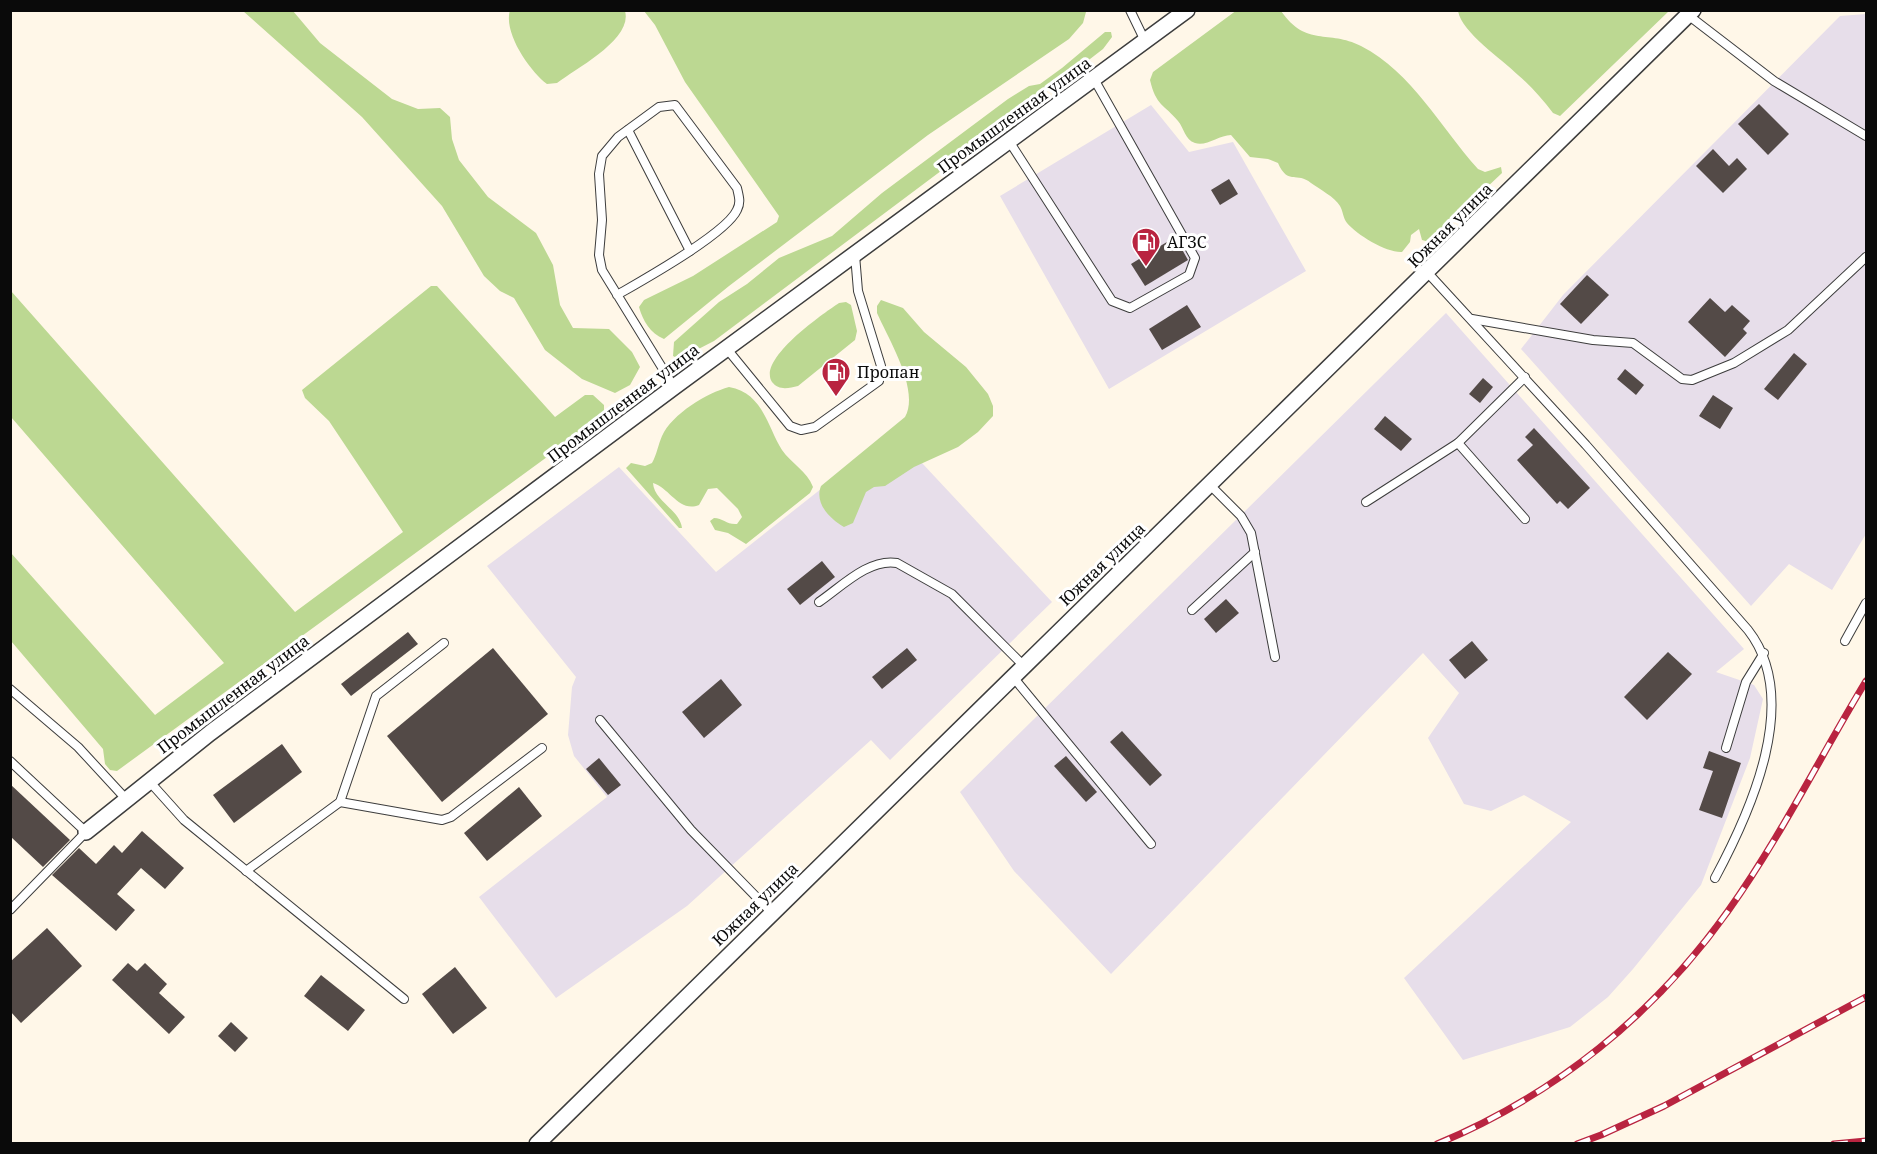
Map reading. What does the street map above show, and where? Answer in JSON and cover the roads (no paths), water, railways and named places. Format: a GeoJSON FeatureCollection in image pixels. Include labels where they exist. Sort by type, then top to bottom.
{"type":"FeatureCollection","features":[{"type":"Feature","properties":{"kind":"street","name":"Промышленная улица"},"geometry":{"type":"LineString","coordinates":[[86,832],[149,781],[674,387],[1187,10]]}},
{"type":"Feature","properties":{"kind":"street","name":"Южная улица"},"geometry":{"type":"LineString","coordinates":[[537,1143],[1690,13]]}},
{"type":"Feature","properties":{"kind":"lane"},"geometry":{"type":"LineString","coordinates":[[1130,10],[1145,42]]}},
{"type":"Feature","properties":{"kind":"lane"},"geometry":{"type":"LineString","coordinates":[[1690,13],[1774,81],[1866,136]]}},
{"type":"Feature","properties":{"kind":"lane"},"geometry":{"type":"LineString","coordinates":[[1010,141],[1112,301],[1130,308],[1189,274],[1196,258],[1094,79]]}},
{"type":"Feature","properties":{"kind":"lane"},"geometry":{"type":"LineString","coordinates":[[617,295],[690,251],[736,213],[740,201],[737,188],[675,105],[659,107],[609,146],[602,156],[599,174],[602,220],[599,255],[602,270],[617,295],[674,387]]}},
{"type":"Feature","properties":{"kind":"lane"},"geometry":{"type":"LineString","coordinates":[[627,130],[690,251]]}},
{"type":"Feature","properties":{"kind":"lane"},"geometry":{"type":"LineString","coordinates":[[727,349],[790,426],[801,430],[815,427],[879,381],[881,366],[858,291],[855,254]]}},
{"type":"Feature","properties":{"kind":"lane"},"geometry":{"type":"LineString","coordinates":[[1472,319],[1593,340],[1633,343],[1682,379],[1692,380],[1734,363],[1788,330],[1866,257]]}},
{"type":"Feature","properties":{"kind":"lane"},"geometry":{"type":"LineString","coordinates":[[1427,272],[1525,377],[1748,630],[1764,653],[1770,678],[1772,702],[1765,752],[1741,825],[1715,878]]}},
{"type":"Feature","properties":{"kind":"lane"},"geometry":{"type":"LineString","coordinates":[[1366,502],[1458,443],[1525,377]]}},
{"type":"Feature","properties":{"kind":"lane"},"geometry":{"type":"LineString","coordinates":[[1458,443],[1525,519]]}},
{"type":"Feature","properties":{"kind":"lane"},"geometry":{"type":"LineString","coordinates":[[1210,485],[1248,526],[1275,657]]}},
{"type":"Feature","properties":{"kind":"lane"},"geometry":{"type":"LineString","coordinates":[[1192,610],[1255,552]]}},
{"type":"Feature","properties":{"kind":"lane"},"geometry":{"type":"LineString","coordinates":[[819,602],[874,564],[897,562],[952,594],[1024,666]]}},
{"type":"Feature","properties":{"kind":"lane"},"geometry":{"type":"LineString","coordinates":[[1845,641],[1866,603]]}},
{"type":"Feature","properties":{"kind":"lane"},"geometry":{"type":"LineString","coordinates":[[246,871],[340,802],[376,696],[444,643]]}},
{"type":"Feature","properties":{"kind":"lane"},"geometry":{"type":"LineString","coordinates":[[1726,748],[1746,682],[1764,653]]}},
{"type":"Feature","properties":{"kind":"lane"},"geometry":{"type":"LineString","coordinates":[[1012,677],[1151,844]]}},
{"type":"Feature","properties":{"kind":"lane"},"geometry":{"type":"LineString","coordinates":[[10,688],[78,747],[126,799]]}},
{"type":"Feature","properties":{"kind":"lane"},"geometry":{"type":"LineString","coordinates":[[600,720],[691,830],[772,913]]}},
{"type":"Feature","properties":{"kind":"lane"},"geometry":{"type":"LineString","coordinates":[[340,802],[442,820],[451,817],[542,748]]}},
{"type":"Feature","properties":{"kind":"lane"},"geometry":{"type":"LineString","coordinates":[[10,761],[86,832],[10,910]]}},
{"type":"Feature","properties":{"kind":"lane"},"geometry":{"type":"LineString","coordinates":[[149,781],[184,820],[404,999]]}},
{"type":"Feature","properties":{"kind":"railway"},"geometry":{"type":"LineString","coordinates":[[1437,1144],[1522,1102],[1561,1076],[1635,1018],[1668,984],[1699,949],[1747,883],[1866,681]]}},
{"type":"Feature","properties":{"kind":"railway"},"geometry":{"type":"LineString","coordinates":[[1577,1144],[1664,1106],[1866,997]]}},
{"type":"Feature","properties":{"kind":"railway"},"geometry":{"type":"LineString","coordinates":[[1834,1144],[1866,1141]]}},
{"type":"Feature","properties":{"kind":"place","name":"АГЗС"},"geometry":{"type":"Point","coordinates":[1146,268]}},
{"type":"Feature","properties":{"kind":"place","name":"Пропан"},"geometry":{"type":"Point","coordinates":[836,398]}}]}
